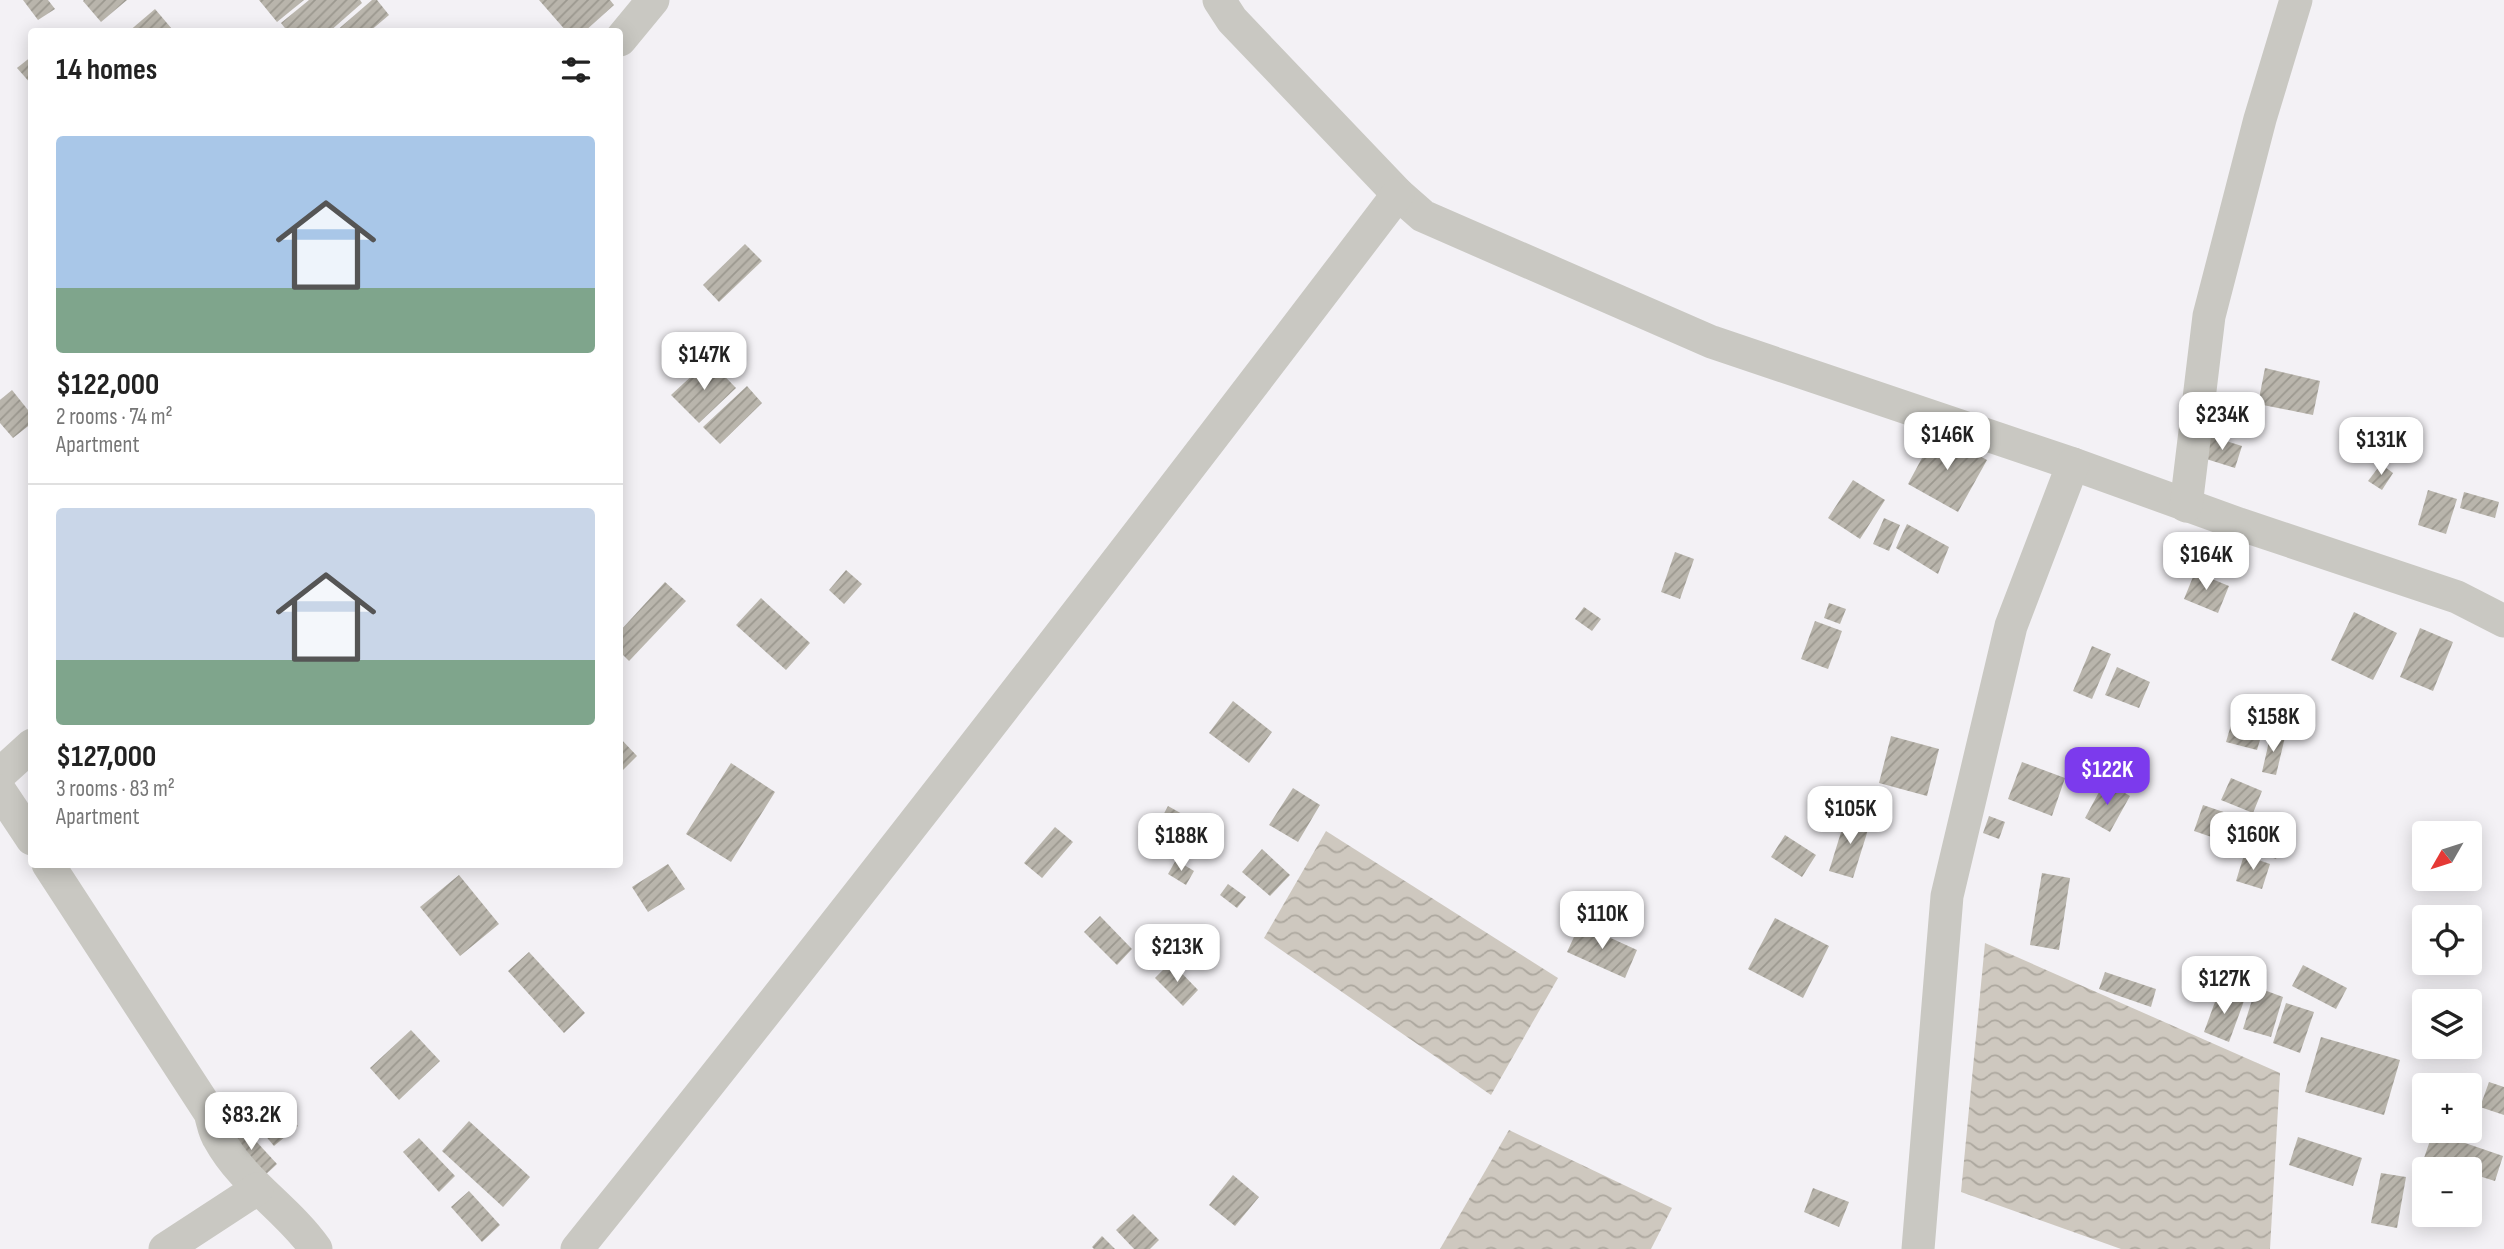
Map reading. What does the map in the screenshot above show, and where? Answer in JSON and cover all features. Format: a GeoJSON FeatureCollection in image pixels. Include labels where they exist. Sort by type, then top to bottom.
{"type":"FeatureCollection","features":[{"type":"Feature","properties":{"kind":"street"},"geometry":{"type":"LineString","coordinates":[[623,36],[653,0]]}},
{"type":"Feature","properties":{"kind":"street"},"geometry":{"type":"LineString","coordinates":[[1219,0],[1232,20],[1398,194],[1423,216],[1712,342],[2457,597],[2504,621]]}},
{"type":"Feature","properties":{"kind":"street"},"geometry":{"type":"LineString","coordinates":[[2186,506],[2209,316],[2260,118],[2296,0]]}},
{"type":"Feature","properties":{"kind":"street"},"geometry":{"type":"LineString","coordinates":[[577,1249],[1081,611],[1398,194]]}},
{"type":"Feature","properties":{"kind":"street"},"geometry":{"type":"LineString","coordinates":[[1918,1249],[1947,896],[2011,626],[2073,464]]}},
{"type":"Feature","properties":{"kind":"street"},"geometry":{"type":"LineString","coordinates":[[0,774],[28,749]]}},
{"type":"Feature","properties":{"kind":"street"},"geometry":{"type":"LineString","coordinates":[[0,791],[28,833]]}},
{"type":"Feature","properties":{"kind":"street"},"geometry":{"type":"LineString","coordinates":[[51,868],[210,1113],[218,1138],[257,1189],[306,1235],[316,1249]]}},
{"type":"Feature","properties":{"kind":"street"},"geometry":{"type":"LineString","coordinates":[[165,1249],[257,1189]]}},
{"type":"Feature","properties":{"kind":"water"},"geometry":{"type":"Polygon","coordinates":[[[1326,831],[1558,978],[1491,1095],[1264,938],[1326,831]]]}},
{"type":"Feature","properties":{"kind":"water"},"geometry":{"type":"Polygon","coordinates":[[[1985,943],[2280,1073],[2270,1249],[2121,1249],[1961,1192],[1985,943]]]}},
{"type":"Feature","properties":{"kind":"water"},"geometry":{"type":"Polygon","coordinates":[[[1509,1130],[1672,1208],[1651,1249],[1440,1249],[1509,1130]]]}},
{"type":"Feature","properties":{"kind":"building"},"geometry":{"type":"Polygon","coordinates":[[[23,0],[48,0],[55,9],[38,20],[23,0]]]}},
{"type":"Feature","properties":{"kind":"building"},"geometry":{"type":"Polygon","coordinates":[[[84,0],[127,0],[101,22],[84,0]]]}},
{"type":"Feature","properties":{"kind":"building"},"geometry":{"type":"Polygon","coordinates":[[[259,0],[304,0],[277,22],[259,0]]]}},
{"type":"Feature","properties":{"kind":"building"},"geometry":{"type":"Polygon","coordinates":[[[309,0],[360,0],[362,3],[334,28],[285,28],[281,23],[309,0]]]}},
{"type":"Feature","properties":{"kind":"building"},"geometry":{"type":"Polygon","coordinates":[[[372,0],[377,0],[389,15],[374,28],[340,28],[372,0]]]}},
{"type":"Feature","properties":{"kind":"building"},"geometry":{"type":"Polygon","coordinates":[[[539,0],[610,0],[614,5],[588,28],[564,28],[539,0]]]}},
{"type":"Feature","properties":{"kind":"building"},"geometry":{"type":"Polygon","coordinates":[[[155,9],[171,28],[133,28],[155,9]]]}},
{"type":"Feature","properties":{"kind":"building"},"geometry":{"type":"Polygon","coordinates":[[[28,59],[28,80],[17,68],[28,59]]]}},
{"type":"Feature","properties":{"kind":"building"},"geometry":{"type":"Polygon","coordinates":[[[745,244],[762,261],[719,302],[703,285],[745,244]]]}},
{"type":"Feature","properties":{"kind":"building"},"geometry":{"type":"Polygon","coordinates":[[[709,360],[736,388],[699,423],[671,395],[709,360]]]}},
{"type":"Feature","properties":{"kind":"building"},"geometry":{"type":"Polygon","coordinates":[[[2265,368],[2320,381],[2313,415],[2258,404],[2265,368]]]}},
{"type":"Feature","properties":{"kind":"building"},"geometry":{"type":"Polygon","coordinates":[[[747,386],[762,403],[720,444],[703,427],[747,386]]]}},
{"type":"Feature","properties":{"kind":"building"},"geometry":{"type":"Polygon","coordinates":[[[12,390],[28,410],[28,426],[13,438],[0,423],[0,400],[12,390]]]}},
{"type":"Feature","properties":{"kind":"building"},"geometry":{"type":"Polygon","coordinates":[[[1936,432],[1987,460],[1958,512],[1908,484],[1936,432]]]}},
{"type":"Feature","properties":{"kind":"building"},"geometry":{"type":"Polygon","coordinates":[[[2210,436],[2242,446],[2235,468],[2203,458],[2210,436]]]}},
{"type":"Feature","properties":{"kind":"building"},"geometry":{"type":"Polygon","coordinates":[[[2381,464],[2393,473],[2382,490],[2368,481],[2381,464]]]}},
{"type":"Feature","properties":{"kind":"building"},"geometry":{"type":"Polygon","coordinates":[[[1853,480],[1885,500],[1860,539],[1828,518],[1853,480]]]}},
{"type":"Feature","properties":{"kind":"building"},"geometry":{"type":"Polygon","coordinates":[[[2428,490],[2457,499],[2446,534],[2418,525],[2428,490]]]}},
{"type":"Feature","properties":{"kind":"building"},"geometry":{"type":"Polygon","coordinates":[[[2464,492],[2499,502],[2495,518],[2460,508],[2464,492]]]}},
{"type":"Feature","properties":{"kind":"building"},"geometry":{"type":"Polygon","coordinates":[[[1884,518],[1900,525],[1889,551],[1873,544],[1884,518]]]}},
{"type":"Feature","properties":{"kind":"building"},"geometry":{"type":"Polygon","coordinates":[[[1907,524],[1949,547],[1938,574],[1896,548],[1907,524]]]}},
{"type":"Feature","properties":{"kind":"building"},"geometry":{"type":"Polygon","coordinates":[[[1675,552],[1694,559],[1680,599],[1661,592],[1675,552]]]}},
{"type":"Feature","properties":{"kind":"building"},"geometry":{"type":"Polygon","coordinates":[[[846,570],[862,584],[844,604],[829,590],[846,570]]]}},
{"type":"Feature","properties":{"kind":"building"},"geometry":{"type":"Polygon","coordinates":[[[2195,572],[2229,586],[2218,613],[2184,599],[2195,572]]]}},
{"type":"Feature","properties":{"kind":"building"},"geometry":{"type":"Polygon","coordinates":[[[665,582],[686,601],[629,661],[623,655],[623,628],[665,582]]]}},
{"type":"Feature","properties":{"kind":"building"},"geometry":{"type":"Polygon","coordinates":[[[761,598],[810,643],[786,670],[736,625],[761,598]]]}},
{"type":"Feature","properties":{"kind":"building"},"geometry":{"type":"Polygon","coordinates":[[[1829,603],[1846,609],[1840,624],[1824,618],[1829,603]]]}},
{"type":"Feature","properties":{"kind":"building"},"geometry":{"type":"Polygon","coordinates":[[[1584,607],[1601,619],[1592,631],[1575,619],[1584,607]]]}},
{"type":"Feature","properties":{"kind":"building"},"geometry":{"type":"Polygon","coordinates":[[[2354,612],[2397,633],[2373,680],[2331,660],[2354,612]]]}},
{"type":"Feature","properties":{"kind":"building"},"geometry":{"type":"Polygon","coordinates":[[[1815,621],[1842,631],[1828,669],[1801,659],[1815,621]]]}},
{"type":"Feature","properties":{"kind":"building"},"geometry":{"type":"Polygon","coordinates":[[[2420,628],[2453,642],[2433,691],[2400,677],[2420,628]]]}},
{"type":"Feature","properties":{"kind":"building"},"geometry":{"type":"Polygon","coordinates":[[[2092,646],[2111,654],[2092,699],[2073,691],[2092,646]]]}},
{"type":"Feature","properties":{"kind":"building"},"geometry":{"type":"Polygon","coordinates":[[[2117,667],[2150,682],[2139,708],[2105,695],[2117,667]]]}},
{"type":"Feature","properties":{"kind":"building"},"geometry":{"type":"Polygon","coordinates":[[[1233,701],[1272,732],[1249,763],[1209,733],[1233,701]]]}},
{"type":"Feature","properties":{"kind":"building"},"geometry":{"type":"Polygon","coordinates":[[[2231,725],[2262,733],[2257,750],[2226,742],[2231,725]]]}},
{"type":"Feature","properties":{"kind":"building"},"geometry":{"type":"Polygon","coordinates":[[[2271,733],[2285,737],[2276,775],[2262,772],[2271,733]]]}},
{"type":"Feature","properties":{"kind":"building"},"geometry":{"type":"Polygon","coordinates":[[[1891,736],[1939,749],[1927,796],[1879,783],[1891,736]]]}},
{"type":"Feature","properties":{"kind":"building"},"geometry":{"type":"Polygon","coordinates":[[[623,741],[637,756],[623,770],[623,741]]]}},
{"type":"Feature","properties":{"kind":"building"},"geometry":{"type":"Polygon","coordinates":[[[2022,762],[2065,778],[2052,816],[2008,799],[2022,762]]]}},
{"type":"Feature","properties":{"kind":"building"},"geometry":{"type":"Polygon","coordinates":[[[731,763],[775,792],[731,862],[686,834],[731,763]]]}},
{"type":"Feature","properties":{"kind":"building"},"geometry":{"type":"Polygon","coordinates":[[[2231,778],[2262,791],[2253,813],[2221,800],[2231,778]]]}},
{"type":"Feature","properties":{"kind":"building"},"geometry":{"type":"Polygon","coordinates":[[[2105,781],[2130,796],[2110,832],[2085,818],[2105,781]]]}},
{"type":"Feature","properties":{"kind":"building"},"geometry":{"type":"Polygon","coordinates":[[[1293,788],[1320,805],[1298,842],[1269,825],[1293,788]]]}},
{"type":"Feature","properties":{"kind":"building"},"geometry":{"type":"Polygon","coordinates":[[[2203,805],[2285,833],[2276,859],[2194,831],[2203,805]]]}},
{"type":"Feature","properties":{"kind":"building"},"geometry":{"type":"Polygon","coordinates":[[[1168,806],[1214,832],[1199,859],[1153,834],[1168,806]]]}},
{"type":"Feature","properties":{"kind":"building"},"geometry":{"type":"Polygon","coordinates":[[[1847,813],[1871,820],[1853,878],[1829,871],[1847,813]]]}},
{"type":"Feature","properties":{"kind":"building"},"geometry":{"type":"Polygon","coordinates":[[[1989,816],[2005,822],[1999,839],[1983,833],[1989,816]]]}},
{"type":"Feature","properties":{"kind":"building"},"geometry":{"type":"Polygon","coordinates":[[[1055,827],[1073,842],[1042,878],[1024,863],[1055,827]]]}},
{"type":"Feature","properties":{"kind":"building"},"geometry":{"type":"Polygon","coordinates":[[[1785,835],[1816,855],[1802,877],[1771,857],[1785,835]]]}},
{"type":"Feature","properties":{"kind":"building"},"geometry":{"type":"Polygon","coordinates":[[[1262,849],[1290,875],[1270,896],[1242,872],[1262,849]]]}},
{"type":"Feature","properties":{"kind":"building"},"geometry":{"type":"Polygon","coordinates":[[[2244,855],[2270,864],[2262,889],[2236,881],[2244,855]]]}},
{"type":"Feature","properties":{"kind":"building"},"geometry":{"type":"Polygon","coordinates":[[[1176,860],[1194,871],[1186,885],[1168,874],[1176,860]]]}},
{"type":"Feature","properties":{"kind":"building"},"geometry":{"type":"Polygon","coordinates":[[[668,864],[685,889],[648,912],[632,887],[668,864]]]}},
{"type":"Feature","properties":{"kind":"building"},"geometry":{"type":"Polygon","coordinates":[[[2042,873],[2070,878],[2059,950],[2030,945],[2042,873]]]}},
{"type":"Feature","properties":{"kind":"building"},"geometry":{"type":"Polygon","coordinates":[[[459,875],[499,924],[460,956],[420,907],[459,875]]]}},
{"type":"Feature","properties":{"kind":"building"},"geometry":{"type":"Polygon","coordinates":[[[1228,884],[1246,897],[1237,908],[1220,895],[1228,884]]]}},
{"type":"Feature","properties":{"kind":"building"},"geometry":{"type":"Polygon","coordinates":[[[1100,916],[1132,949],[1117,965],[1084,932],[1100,916]]]}},
{"type":"Feature","properties":{"kind":"building"},"geometry":{"type":"Polygon","coordinates":[[[1775,918],[1829,946],[1803,998],[1748,969],[1775,918]]]}},
{"type":"Feature","properties":{"kind":"building"},"geometry":{"type":"Polygon","coordinates":[[[1580,924],[1637,950],[1625,978],[1567,952],[1580,924]]]}},
{"type":"Feature","properties":{"kind":"building"},"geometry":{"type":"Polygon","coordinates":[[[529,952],[585,1013],[564,1033],[508,971],[529,952]]]}},
{"type":"Feature","properties":{"kind":"building"},"geometry":{"type":"Polygon","coordinates":[[[1171,962],[1198,990],[1183,1006],[1155,978],[1171,962]]]}},
{"type":"Feature","properties":{"kind":"building"},"geometry":{"type":"Polygon","coordinates":[[[2303,965],[2347,988],[2336,1009],[2292,986],[2303,965]]]}},
{"type":"Feature","properties":{"kind":"building"},"geometry":{"type":"Polygon","coordinates":[[[2105,972],[2156,989],[2151,1007],[2099,989],[2105,972]]]}},
{"type":"Feature","properties":{"kind":"building"},"geometry":{"type":"Polygon","coordinates":[[[2256,987],[2283,997],[2271,1037],[2243,1029],[2256,987]]]}},
{"type":"Feature","properties":{"kind":"building"},"geometry":{"type":"Polygon","coordinates":[[[2219,991],[2244,1001],[2229,1042],[2204,1032],[2219,991]]]}},
{"type":"Feature","properties":{"kind":"building"},"geometry":{"type":"Polygon","coordinates":[[[2286,1003],[2314,1012],[2300,1053],[2273,1043],[2286,1003]]]}},
{"type":"Feature","properties":{"kind":"building"},"geometry":{"type":"Polygon","coordinates":[[[411,1030],[440,1061],[399,1100],[370,1068],[411,1030]]]}},
{"type":"Feature","properties":{"kind":"building"},"geometry":{"type":"Polygon","coordinates":[[[2321,1037],[2400,1060],[2384,1115],[2305,1092],[2321,1037]]]}},
{"type":"Feature","properties":{"kind":"building"},"geometry":{"type":"Polygon","coordinates":[[[2489,1082],[2504,1087],[2504,1115],[2482,1108],[2489,1082]]]}},
{"type":"Feature","properties":{"kind":"building"},"geometry":{"type":"Polygon","coordinates":[[[279,1102],[298,1126],[274,1146],[254,1122],[279,1102]]]}},
{"type":"Feature","properties":{"kind":"building"},"geometry":{"type":"Polygon","coordinates":[[[469,1121],[530,1177],[503,1207],[442,1151],[469,1121]]]}},
{"type":"Feature","properties":{"kind":"building"},"geometry":{"type":"Polygon","coordinates":[[[241,1125],[277,1164],[261,1179],[225,1140],[241,1125]]]}},
{"type":"Feature","properties":{"kind":"building"},"geometry":{"type":"Polygon","coordinates":[[[2298,1137],[2362,1158],[2353,1186],[2289,1165],[2298,1137]]]}},
{"type":"Feature","properties":{"kind":"building"},"geometry":{"type":"Polygon","coordinates":[[[419,1138],[455,1176],[439,1192],[403,1152],[419,1138]]]}},
{"type":"Feature","properties":{"kind":"building"},"geometry":{"type":"Polygon","coordinates":[[[2429,1143],[2465,1143],[2503,1156],[2495,1181],[2482,1177],[2482,1157],[2424,1157],[2429,1143]]]}},
{"type":"Feature","properties":{"kind":"building"},"geometry":{"type":"Polygon","coordinates":[[[2381,1173],[2406,1177],[2397,1228],[2371,1223],[2381,1173]]]}},
{"type":"Feature","properties":{"kind":"building"},"geometry":{"type":"Polygon","coordinates":[[[1233,1175],[1259,1197],[1235,1226],[1209,1205],[1233,1175]]]}},
{"type":"Feature","properties":{"kind":"building"},"geometry":{"type":"Polygon","coordinates":[[[1813,1188],[1849,1202],[1839,1227],[1804,1212],[1813,1188]]]}},
{"type":"Feature","properties":{"kind":"building"},"geometry":{"type":"Polygon","coordinates":[[[469,1191],[500,1225],[482,1242],[451,1207],[469,1191]]]}},
{"type":"Feature","properties":{"kind":"building"},"geometry":{"type":"Polygon","coordinates":[[[1133,1214],[1159,1240],[1150,1249],[1134,1249],[1116,1230],[1133,1214]]]}},
{"type":"Feature","properties":{"kind":"building"},"geometry":{"type":"Polygon","coordinates":[[[1102,1236],[1115,1249],[1092,1247],[1102,1236]]]}}]}
